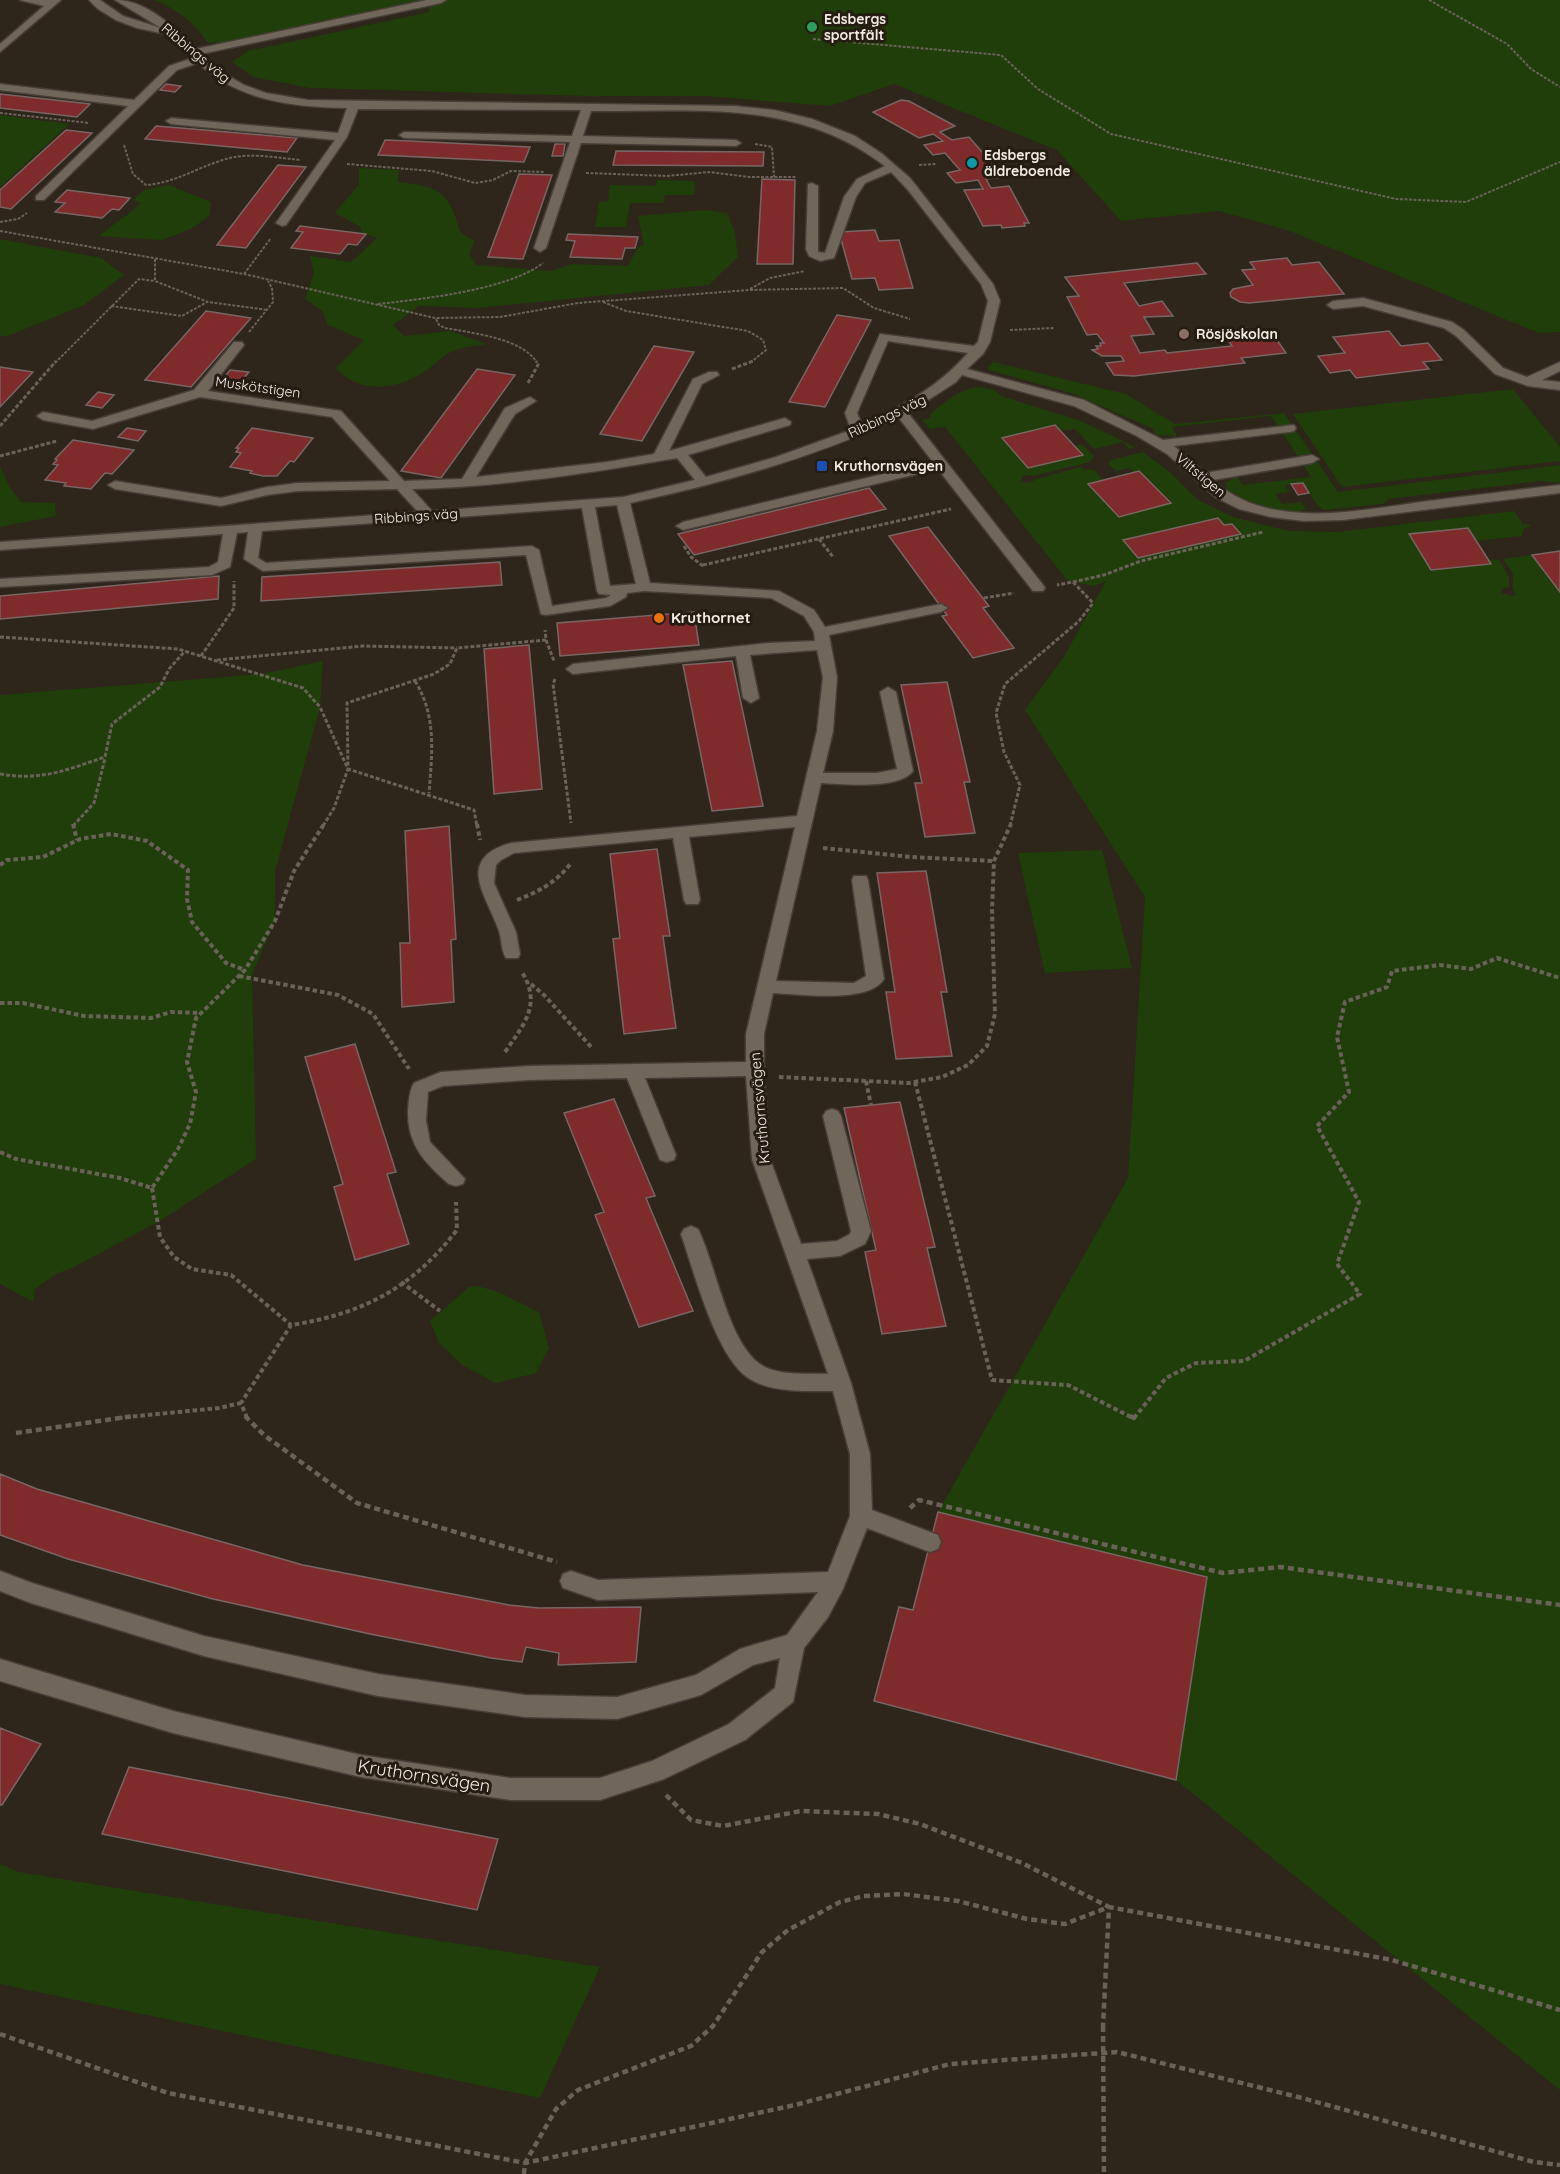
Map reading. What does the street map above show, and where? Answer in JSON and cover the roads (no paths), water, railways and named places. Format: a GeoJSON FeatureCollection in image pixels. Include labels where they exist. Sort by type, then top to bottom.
{"type":"FeatureCollection","features":[{"type":"Feature","properties":{"kind":"street"},"geometry":{"type":"LineString","coordinates":[[26,0],[54,2]]}},
{"type":"Feature","properties":{"kind":"street"},"geometry":{"type":"LineString","coordinates":[[94,0],[122,18],[148,30],[172,32]]}},
{"type":"Feature","properties":{"kind":"street","name":"Ribbings väg"},"geometry":{"type":"LineString","coordinates":[[0,546],[623,501],[704,483],[780,462],[901,412],[933,394],[961,371],[979,351],[991,331],[994,298],[977,268],[900,173],[851,138],[795,118],[736,109],[354,105],[298,101],[254,93],[232,84],[196,56],[172,32],[138,7],[120,0]]}},
{"type":"Feature","properties":{"kind":"street"},"geometry":{"type":"LineString","coordinates":[[40,198],[173,68],[196,56],[441,0]]}},
{"type":"Feature","properties":{"kind":"street"},"geometry":{"type":"LineString","coordinates":[[0,49],[54,2]]}},
{"type":"Feature","properties":{"kind":"street"},"geometry":{"type":"LineString","coordinates":[[0,87],[137,104]]}},
{"type":"Feature","properties":{"kind":"street"},"geometry":{"type":"LineString","coordinates":[[282,223],[342,137],[354,105]]}},
{"type":"Feature","properties":{"kind":"street"},"geometry":{"type":"LineString","coordinates":[[540,248],[587,107]]}},
{"type":"Feature","properties":{"kind":"street"},"geometry":{"type":"LineString","coordinates":[[171,121],[342,137]]}},
{"type":"Feature","properties":{"kind":"street"},"geometry":{"type":"LineString","coordinates":[[404,135],[736,142]]}},
{"type":"Feature","properties":{"kind":"street"},"geometry":{"type":"LineString","coordinates":[[812,186],[813,254],[820,257],[830,256],[850,196],[861,181],[892,167]]}},
{"type":"Feature","properties":{"kind":"street"},"geometry":{"type":"LineString","coordinates":[[1333,305],[1363,302],[1448,324],[1499,371],[1528,382],[1560,386]]}},
{"type":"Feature","properties":{"kind":"street"},"geometry":{"type":"LineString","coordinates":[[858,431],[850,412],[884,337],[979,351]]}},
{"type":"Feature","properties":{"kind":"street"},"geometry":{"type":"LineString","coordinates":[[199,393],[238,345]]}},
{"type":"Feature","properties":{"kind":"street"},"geometry":{"type":"LineString","coordinates":[[1528,382],[1560,366]]}},
{"type":"Feature","properties":{"kind":"street","name":"Viltstigen"},"geometry":{"type":"LineString","coordinates":[[961,371],[1079,403],[1142,433],[1172,451],[1220,494],[1244,506],[1271,513],[1304,517],[1342,516],[1560,489]]}},
{"type":"Feature","properties":{"kind":"street"},"geometry":{"type":"LineString","coordinates":[[659,457],[697,382],[713,375]]}},
{"type":"Feature","properties":{"kind":"street","name":"Muskötstigen"},"geometry":{"type":"LineString","coordinates":[[43,416],[93,425],[199,393],[336,414],[428,515]]}},
{"type":"Feature","properties":{"kind":"street"},"geometry":{"type":"LineString","coordinates":[[466,483],[510,411],[530,401]]}},
{"type":"Feature","properties":{"kind":"street"},"geometry":{"type":"LineString","coordinates":[[901,412],[1038,588]]}},
{"type":"Feature","properties":{"kind":"street"},"geometry":{"type":"LineString","coordinates":[[115,485],[220,502],[267,491],[298,488],[466,483],[607,466],[680,453],[784,422]]}},
{"type":"Feature","properties":{"kind":"street"},"geometry":{"type":"LineString","coordinates":[[1161,444],[1289,428]]}},
{"type":"Feature","properties":{"kind":"street"},"geometry":{"type":"LineString","coordinates":[[680,453],[704,483]]}},
{"type":"Feature","properties":{"kind":"street"},"geometry":{"type":"LineString","coordinates":[[1202,478],[1312,459]]}},
{"type":"Feature","properties":{"kind":"street"},"geometry":{"type":"LineString","coordinates":[[683,526],[942,464]]}},
{"type":"Feature","properties":{"kind":"street"},"geometry":{"type":"LineString","coordinates":[[256,527],[251,559],[263,567],[532,550],[546,611],[610,602],[636,588],[623,501]]}},
{"type":"Feature","properties":{"kind":"street","name":"Kruthornsvägen"},"geometry":{"type":"LineString","coordinates":[[0,1670],[173,1722],[362,1766],[510,1790],[600,1789],[656,1771],[737,1732],[785,1694],[794,1644],[820,1610],[835,1582],[861,1516],[860,1454],[841,1383],[761,1160],[755,1073],[755,1034],[825,732],[830,677],[822,638],[809,613],[774,594],[636,588],[604,591],[588,505]]}},
{"type":"Feature","properties":{"kind":"street"},"geometry":{"type":"LineString","coordinates":[[0,583],[212,570],[225,564],[231,529]]}},
{"type":"Feature","properties":{"kind":"street"},"geometry":{"type":"LineString","coordinates":[[566,671],[742,651],[822,638],[941,608]]}},
{"type":"Feature","properties":{"kind":"street"},"geometry":{"type":"LineString","coordinates":[[742,651],[751,698]]}},
{"type":"Feature","properties":{"kind":"street"},"geometry":{"type":"LineString","coordinates":[[814,778],[890,778],[902,775],[905,771],[888,692]]}},
{"type":"Feature","properties":{"kind":"street"},"geometry":{"type":"LineString","coordinates":[[512,954],[508,932],[486,883],[488,864],[495,856],[512,848],[804,820]]}},
{"type":"Feature","properties":{"kind":"street"},"geometry":{"type":"LineString","coordinates":[[680,831],[692,900]]}},
{"type":"Feature","properties":{"kind":"street"},"geometry":{"type":"LineString","coordinates":[[766,987],[857,989],[875,979],[860,880]]}},
{"type":"Feature","properties":{"kind":"street"},"geometry":{"type":"LineString","coordinates":[[456,1179],[424,1148],[418,1127],[417,1106],[420,1088],[441,1079],[610,1071],[755,1073]]}},
{"type":"Feature","properties":{"kind":"street"},"geometry":{"type":"LineString","coordinates":[[633,1071],[667,1155]]}},
{"type":"Feature","properties":{"kind":"street"},"geometry":{"type":"LineString","coordinates":[[794,1253],[840,1248],[858,1239],[861,1231],[832,1116]]}},
{"type":"Feature","properties":{"kind":"street"},"geometry":{"type":"LineString","coordinates":[[691,1234],[732,1347],[753,1371],[798,1382],[841,1383]]}},
{"type":"Feature","properties":{"kind":"street"},"geometry":{"type":"LineString","coordinates":[[861,1516],[930,1542]]}},
{"type":"Feature","properties":{"kind":"street"},"geometry":{"type":"LineString","coordinates":[[0,1581],[31,1593],[204,1646],[378,1685],[525,1706],[617,1708],[700,1684],[748,1656],[794,1644]]}},
{"type":"Feature","properties":{"kind":"street"},"geometry":{"type":"LineString","coordinates":[[570,1581],[598,1590],[835,1582]]}},
{"type":"Feature","properties":{"kind":"place","name":"Edsbergs sportfält"},"geometry":{"type":"Point","coordinates":[812,27]}},
{"type":"Feature","properties":{"kind":"place","name":"Edsbergs äldreboende"},"geometry":{"type":"Point","coordinates":[972,163]}},
{"type":"Feature","properties":{"kind":"place","name":"Rösjöskolan"},"geometry":{"type":"Point","coordinates":[1184,334]}},
{"type":"Feature","properties":{"kind":"place","name":"Kruthornsvägen"},"geometry":{"type":"Point","coordinates":[822,466]}},
{"type":"Feature","properties":{"kind":"place","name":"Kruthornet"},"geometry":{"type":"Point","coordinates":[659,618]}}]}
